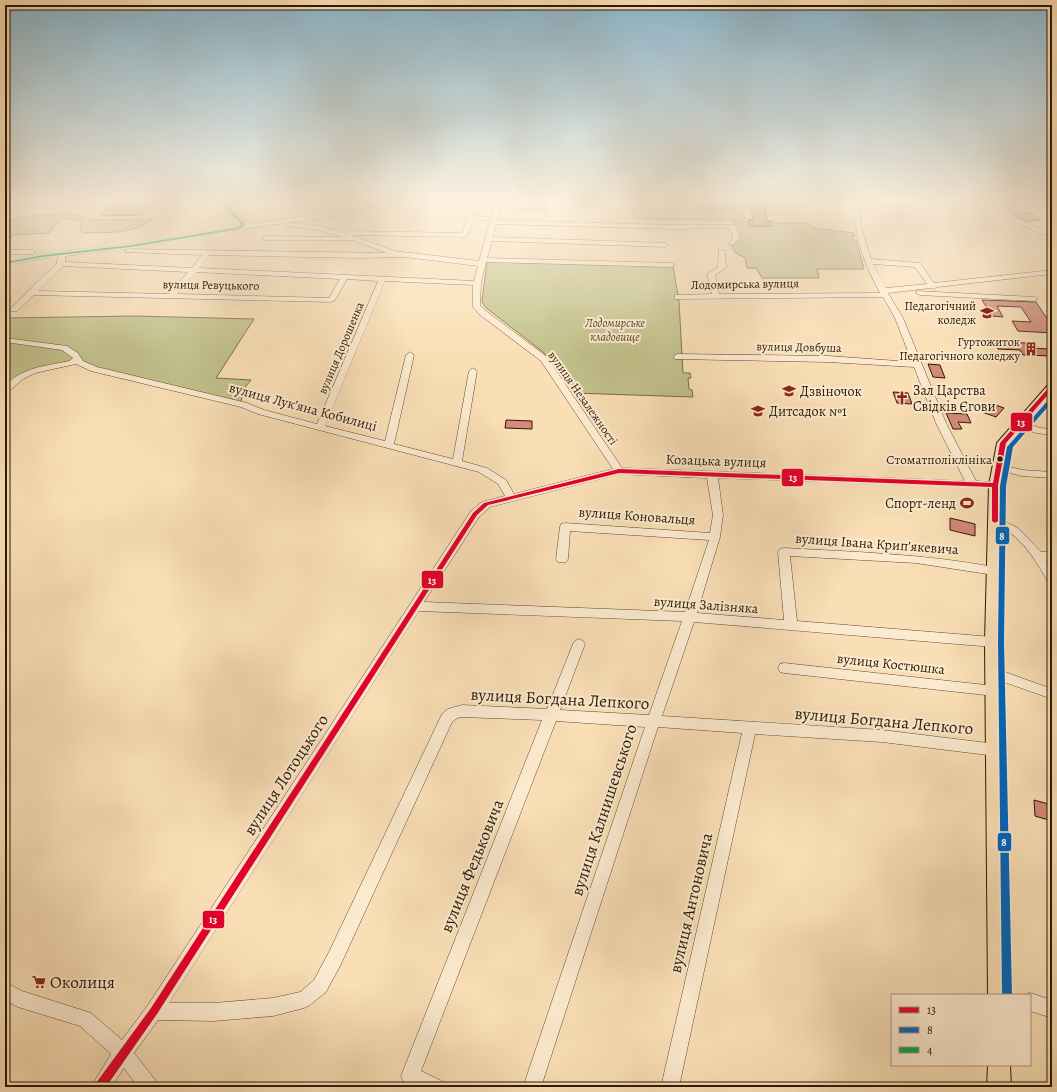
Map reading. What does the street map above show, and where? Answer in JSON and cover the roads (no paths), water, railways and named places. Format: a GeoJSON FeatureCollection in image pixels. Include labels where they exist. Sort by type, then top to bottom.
{"type":"FeatureCollection","features":[{"type":"Feature","properties":{"kind":"main road"},"geometry":{"type":"LineString","coordinates":[[1001,994],[995,828],[996,750],[993,642],[994,521],[996,485],[1003,443],[1052,387]]}},
{"type":"Feature","properties":{"kind":"main road"},"geometry":{"type":"LineString","coordinates":[[999,1066],[999,1087]]}},
{"type":"Feature","properties":{"kind":"street"},"geometry":{"type":"LineString","coordinates":[[5,252],[62,254],[79,251]]}},
{"type":"Feature","properties":{"kind":"street"},"geometry":{"type":"LineString","coordinates":[[5,262],[45,254],[79,251]]}},
{"type":"Feature","properties":{"kind":"street"},"geometry":{"type":"LineString","coordinates":[[128,251],[359,256],[403,255],[482,262],[671,265]]}},
{"type":"Feature","properties":{"kind":"street"},"geometry":{"type":"LineString","coordinates":[[386,251],[403,255]]}},
{"type":"Feature","properties":{"kind":"street","name":"вулиця Незалежності"},"geometry":{"type":"LineString","coordinates":[[485,251],[477,283],[476,305],[483,313],[544,359],[619,471]]}},
{"type":"Feature","properties":{"kind":"street"},"geometry":{"type":"LineString","coordinates":[[716,297],[711,274],[722,268],[721,251]]}},
{"type":"Feature","properties":{"kind":"street"},"geometry":{"type":"LineString","coordinates":[[865,251],[878,282],[899,318],[942,423],[972,484]]}},
{"type":"Feature","properties":{"kind":"street"},"geometry":{"type":"LineString","coordinates":[[171,296],[195,269],[207,252]]}},
{"type":"Feature","properties":{"kind":"street"},"geometry":{"type":"LineString","coordinates":[[14,309],[61,264],[62,254]]}},
{"type":"Feature","properties":{"kind":"street"},"geometry":{"type":"LineString","coordinates":[[868,261],[917,265],[933,287]]}},
{"type":"Feature","properties":{"kind":"street"},"geometry":{"type":"LineString","coordinates":[[61,264],[477,283]]}},
{"type":"Feature","properties":{"kind":"street"},"geometry":{"type":"LineString","coordinates":[[884,293],[1052,272]]}},
{"type":"Feature","properties":{"kind":"street","name":"вулиця Ревуцького"},"geometry":{"type":"LineString","coordinates":[[32,293],[331,300],[345,276]]}},
{"type":"Feature","properties":{"kind":"street","name":"вулиця Дорошенка"},"geometry":{"type":"LineString","coordinates":[[320,427],[383,278]]}},
{"type":"Feature","properties":{"kind":"street"},"geometry":{"type":"LineString","coordinates":[[884,293],[1034,299]]}},
{"type":"Feature","properties":{"kind":"street","name":"Лодомирська вулиця"},"geometry":{"type":"LineString","coordinates":[[678,297],[884,293]]}},
{"type":"Feature","properties":{"kind":"street","name":"вулиця Лукʼяна Кобилиці"},"geometry":{"type":"LineString","coordinates":[[5,340],[64,348],[75,355],[80,363],[113,375],[244,405],[261,412],[483,470],[495,476],[502,482],[512,498]]}},
{"type":"Feature","properties":{"kind":"street"},"geometry":{"type":"LineString","coordinates":[[389,445],[410,355]]}},
{"type":"Feature","properties":{"kind":"street","name":"вулиця Довбуша"},"geometry":{"type":"LineString","coordinates":[[678,357],[828,359],[918,365]]}},
{"type":"Feature","properties":{"kind":"street"},"geometry":{"type":"LineString","coordinates":[[5,390],[20,376],[32,371],[72,363],[77,359]]}},
{"type":"Feature","properties":{"kind":"street"},"geometry":{"type":"LineString","coordinates":[[457,463],[473,371]]}},
{"type":"Feature","properties":{"kind":"street"},"geometry":{"type":"LineString","coordinates":[[1020,424],[1040,431],[1052,432]]}},
{"type":"Feature","properties":{"kind":"street"},"geometry":{"type":"LineString","coordinates":[[998,467],[1022,473],[1052,475]]}},
{"type":"Feature","properties":{"kind":"street","name":"Козацька вулиця"},"geometry":{"type":"LineString","coordinates":[[512,498],[619,471],[996,485]]}},
{"type":"Feature","properties":{"kind":"street","name":"вулиця Калнишевського"},"geometry":{"type":"LineString","coordinates":[[532,1087],[652,722],[690,617],[715,537],[718,516],[712,474]]}},
{"type":"Feature","properties":{"kind":"street","name":"вулиця Лотоцького"},"geometry":{"type":"LineString","coordinates":[[100,1087],[154,1011],[475,514],[486,504],[512,498]]}},
{"type":"Feature","properties":{"kind":"street"},"geometry":{"type":"LineString","coordinates":[[994,521],[1010,528],[1018,534],[1037,556],[1052,579]]}},
{"type":"Feature","properties":{"kind":"street","name":"вулиця Коновальця"},"geometry":{"type":"LineString","coordinates":[[562,559],[566,527],[715,537]]}},
{"type":"Feature","properties":{"kind":"street","name":"вулиця Івана Крипʼякевича"},"geometry":{"type":"LineString","coordinates":[[792,626],[784,552],[892,558],[974,566],[994,571]]}},
{"type":"Feature","properties":{"kind":"street"},"geometry":{"type":"LineString","coordinates":[[1037,556],[1052,556]]}},
{"type":"Feature","properties":{"kind":"street","name":"вулиця Залізняка"},"geometry":{"type":"LineString","coordinates":[[416,606],[690,617],[993,642]]}},
{"type":"Feature","properties":{"kind":"street","name":"вулиця Федьковича"},"geometry":{"type":"LineString","coordinates":[[436,1087],[410,1076],[579,644]]}},
{"type":"Feature","properties":{"kind":"street","name":"вулиця Костюшка"},"geometry":{"type":"LineString","coordinates":[[784,668],[995,691]]}},
{"type":"Feature","properties":{"kind":"street"},"geometry":{"type":"LineString","coordinates":[[994,673],[1052,694]]}},
{"type":"Feature","properties":{"kind":"street","name":"вулиця Богдана Лепкого"},"geometry":{"type":"LineString","coordinates":[[154,1011],[214,1012],[273,1006],[304,999],[320,986],[335,958],[447,718],[453,713],[462,711],[552,715],[882,736],[996,750]]}},
{"type":"Feature","properties":{"kind":"street","name":"вулиця Антоновича"},"geometry":{"type":"LineString","coordinates":[[670,1087],[750,728]]}},
{"type":"Feature","properties":{"kind":"street"},"geometry":{"type":"LineString","coordinates":[[5,990],[18,998],[85,1019],[123,1053],[150,1087]]}},
{"type":"Feature","properties":{"kind":"street"},"geometry":{"type":"LineString","coordinates":[[1031,1002],[1052,1009]]}},
{"type":"Feature","properties":{"kind":"place","name":"Педагогічний коледж"},"geometry":{"type":"Point","coordinates":[987,313]}},
{"type":"Feature","properties":{"kind":"place","name":"Гуртожиток Педагогічного коледжу"},"geometry":{"type":"Point","coordinates":[1031,349]}},
{"type":"Feature","properties":{"kind":"place","name":"Дзвіночок"},"geometry":{"type":"Point","coordinates":[789,391]}},
{"type":"Feature","properties":{"kind":"place","name":"Зал Царства Свідків Єгови"},"geometry":{"type":"Point","coordinates":[902,398]}},
{"type":"Feature","properties":{"kind":"place","name":"Дитсадок №1"},"geometry":{"type":"Point","coordinates":[758,411]}},
{"type":"Feature","properties":{"kind":"place","name":"Стоматполіклініка"},"geometry":{"type":"Point","coordinates":[1000,459]}},
{"type":"Feature","properties":{"kind":"place","name":"Спорт-ленд"},"geometry":{"type":"Point","coordinates":[967,503]}},
{"type":"Feature","properties":{"kind":"place","name":"Околиця"},"geometry":{"type":"Point","coordinates":[39,982]}},
{"type":"Feature","properties":{"kind":"park label","name":"Лодомирське кладовище"},"geometry":{"type":"Point","coordinates":[615,330]}}]}
